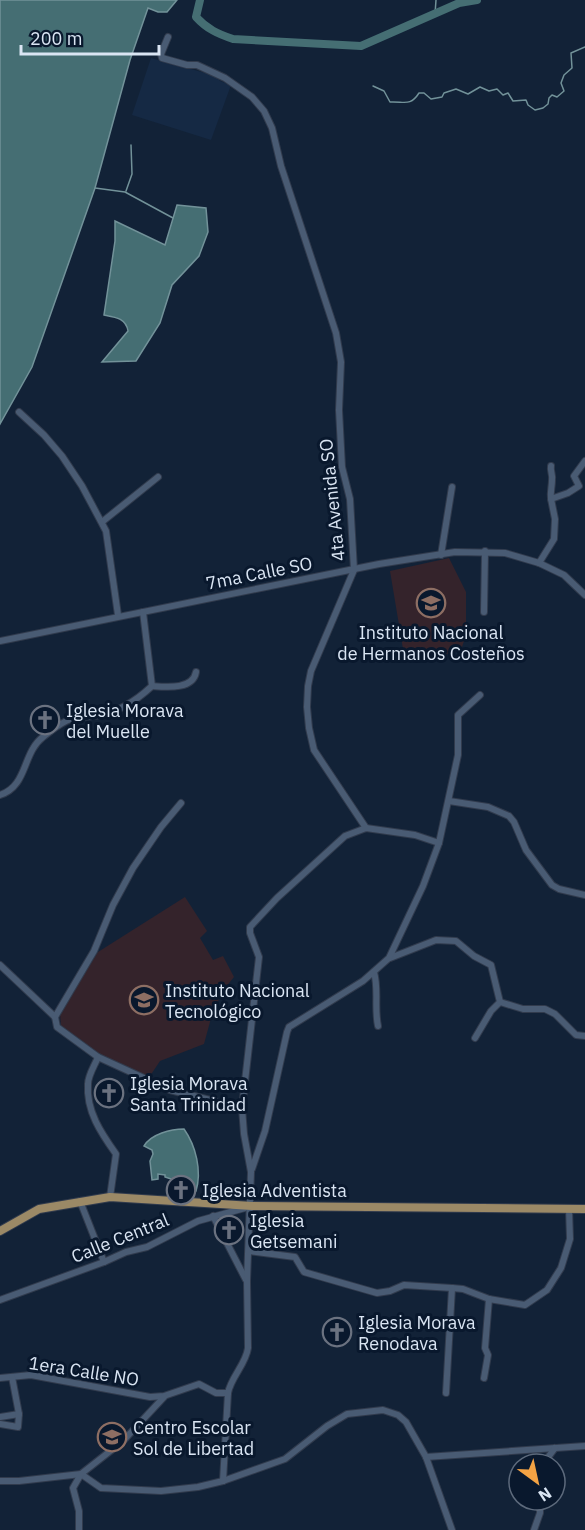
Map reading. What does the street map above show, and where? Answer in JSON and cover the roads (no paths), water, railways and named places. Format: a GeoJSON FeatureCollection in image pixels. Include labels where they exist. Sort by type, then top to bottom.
{"type":"FeatureCollection","features":[{"type":"Feature","properties":{"kind":"main road"},"geometry":{"type":"LineString","coordinates":[[0,1231],[39,1209],[111,1197],[252,1206],[585,1209]]}},
{"type":"Feature","properties":{"kind":"street","name":"4ta Avenida SO"},"geometry":{"type":"LineString","coordinates":[[168,37],[161,54],[162,58],[187,65],[197,65],[225,78],[258,103],[272,128],[281,165],[336,333],[341,362],[339,410],[342,467],[350,500],[354,570],[311,671],[306,707],[314,750],[366,828]]}},
{"type":"Feature","properties":{"kind":"street"},"geometry":{"type":"LineString","coordinates":[[19,412],[44,435],[62,456],[102,522],[106,531],[118,615]]}},
{"type":"Feature","properties":{"kind":"street"},"geometry":{"type":"LineString","coordinates":[[551,499],[568,494],[579,486],[574,476],[585,461]]}},
{"type":"Feature","properties":{"kind":"street"},"geometry":{"type":"LineString","coordinates":[[539,563],[554,539],[555,519],[550,491],[553,478],[551,466]]}},
{"type":"Feature","properties":{"kind":"street"},"geometry":{"type":"LineString","coordinates":[[102,522],[158,477]]}},
{"type":"Feature","properties":{"kind":"street"},"geometry":{"type":"LineString","coordinates":[[441,555],[452,487]]}},
{"type":"Feature","properties":{"kind":"street","name":"7ma Calle SO"},"geometry":{"type":"LineString","coordinates":[[0,641],[118,615],[143,612],[379,564],[485,551],[505,553],[539,563],[564,575],[585,596]]}},
{"type":"Feature","properties":{"kind":"street"},"geometry":{"type":"LineString","coordinates":[[484,612],[485,551]]}},
{"type":"Feature","properties":{"kind":"street"},"geometry":{"type":"LineString","coordinates":[[143,612],[152,686]]}},
{"type":"Feature","properties":{"kind":"street"},"geometry":{"type":"LineString","coordinates":[[0,795],[16,786],[31,750],[42,738],[70,720],[114,712],[139,698],[152,686],[174,686],[188,683],[194,679],[196,672]]}},
{"type":"Feature","properties":{"kind":"street"},"geometry":{"type":"LineString","coordinates":[[251,1172],[265,1131],[287,1032],[294,1024],[333,1001],[374,972],[389,958],[423,886],[439,843],[458,755],[458,715],[480,694]]}},
{"type":"Feature","properties":{"kind":"street"},"geometry":{"type":"LineString","coordinates":[[449,801],[488,807],[509,816],[526,850],[552,885],[585,895]]}},
{"type":"Feature","properties":{"kind":"street"},"geometry":{"type":"LineString","coordinates":[[55,1017],[93,954],[113,905],[133,868],[161,827],[181,803]]}},
{"type":"Feature","properties":{"kind":"street"},"geometry":{"type":"LineString","coordinates":[[224,1481],[228,1393],[230,1383],[247,1354],[247,1281],[252,1206],[251,1172],[242,1108],[259,957],[249,933],[250,927],[277,898],[345,836],[366,828],[415,835],[439,843]]}},
{"type":"Feature","properties":{"kind":"street"},"geometry":{"type":"LineString","coordinates":[[389,958],[436,940],[456,941],[474,956],[490,965],[500,1002]]}},
{"type":"Feature","properties":{"kind":"street"},"geometry":{"type":"LineString","coordinates":[[0,965],[55,1017],[57,1027],[98,1058],[170,1090],[242,1108]]}},
{"type":"Feature","properties":{"kind":"street"},"geometry":{"type":"LineString","coordinates":[[374,972],[377,983],[375,1010],[378,1026]]}},
{"type":"Feature","properties":{"kind":"street"},"geometry":{"type":"LineString","coordinates":[[500,1002],[523,1009],[545,1009],[555,1014],[576,1035],[585,1036]]}},
{"type":"Feature","properties":{"kind":"street"},"geometry":{"type":"LineString","coordinates":[[475,1038],[491,1011],[500,1002]]}},
{"type":"Feature","properties":{"kind":"street"},"geometry":{"type":"LineString","coordinates":[[98,1058],[88,1082],[88,1094],[92,1113],[101,1133],[116,1154],[111,1197]]}},
{"type":"Feature","properties":{"kind":"street"},"geometry":{"type":"LineString","coordinates":[[80,1201],[104,1262]]}},
{"type":"Feature","properties":{"kind":"street","name":"Calle Central"},"geometry":{"type":"LineString","coordinates":[[0,1300],[129,1251],[147,1247],[191,1224],[252,1206]]}},
{"type":"Feature","properties":{"kind":"street"},"geometry":{"type":"LineString","coordinates":[[249,1251],[295,1257],[304,1272],[377,1293],[404,1285],[452,1288],[463,1289],[489,1299],[525,1305],[547,1290],[561,1268],[570,1239],[569,1209]]}},
{"type":"Feature","properties":{"kind":"street"},"geometry":{"type":"LineString","coordinates":[[213,1216],[247,1281]]}},
{"type":"Feature","properties":{"kind":"street"},"geometry":{"type":"LineString","coordinates":[[446,1393],[452,1288]]}},
{"type":"Feature","properties":{"kind":"street"},"geometry":{"type":"LineString","coordinates":[[484,1378],[488,1355],[485,1348],[489,1299]]}},
{"type":"Feature","properties":{"kind":"street","name":"1era Calle NO"},"geometry":{"type":"LineString","coordinates":[[0,1378],[31,1375],[150,1397],[164,1396]]}},
{"type":"Feature","properties":{"kind":"street"},"geometry":{"type":"LineString","coordinates":[[0,1424],[18,1427],[19,1414],[12,1377]]}},
{"type":"Feature","properties":{"kind":"street"},"geometry":{"type":"LineString","coordinates":[[79,1530],[79,1511],[73,1488],[81,1474],[123,1441],[164,1396],[199,1384],[216,1393],[228,1393]]}},
{"type":"Feature","properties":{"kind":"street"},"geometry":{"type":"LineString","coordinates":[[0,1481],[81,1474],[101,1488],[161,1491],[198,1487],[224,1481],[285,1459],[347,1413],[383,1410],[398,1415],[406,1422],[426,1457],[452,1530]]}},
{"type":"Feature","properties":{"kind":"street"},"geometry":{"type":"LineString","coordinates":[[0,1417],[19,1414]]}},
{"type":"Feature","properties":{"kind":"street"},"geometry":{"type":"LineString","coordinates":[[426,1457],[585,1446]]}},
{"type":"Feature","properties":{"kind":"street"},"geometry":{"type":"LineString","coordinates":[[552,1452],[555,1448]]}},
{"type":"Feature","properties":{"kind":"street"},"geometry":{"type":"LineString","coordinates":[[534,1530],[540,1512]]}},
{"type":"Feature","properties":{"kind":"waterway"},"geometry":{"type":"LineString","coordinates":[[200,0],[196,17],[213,31],[233,39],[361,46],[459,3],[477,0]]}},
{"type":"Feature","properties":{"kind":"waterway"},"geometry":{"type":"LineString","coordinates":[[435,14],[436,0]]}},
{"type":"Feature","properties":{"kind":"waterway"},"geometry":{"type":"LineString","coordinates":[[373,86],[384,91],[390,102],[410,102],[419,93],[424,93],[431,99],[442,97],[444,93],[456,89],[468,94],[480,87],[489,91],[497,89],[503,95],[508,93],[513,101],[526,100],[528,105],[535,110],[548,104],[552,95],[557,97],[564,91],[561,83],[564,75],[572,68],[571,53],[585,47]]}},
{"type":"Feature","properties":{"kind":"waterway"},"geometry":{"type":"LineString","coordinates":[[126,191],[132,174],[131,145]]}},
{"type":"Feature","properties":{"kind":"waterway"},"geometry":{"type":"LineString","coordinates":[[95,188],[125,192],[173,218]]}},
{"type":"Feature","properties":{"kind":"place","name":"Instituto Nacional de Hermanos Costeños"},"geometry":{"type":"Point","coordinates":[431,603]}},
{"type":"Feature","properties":{"kind":"place","name":"Iglesia Morava del Muelle"},"geometry":{"type":"Point","coordinates":[45,720]}},
{"type":"Feature","properties":{"kind":"place","name":"Instituto Nacional Tecnológico"},"geometry":{"type":"Point","coordinates":[144,1000]}},
{"type":"Feature","properties":{"kind":"place","name":"Iglesia Morava Santa Trinidad"},"geometry":{"type":"Point","coordinates":[109,1093]}},
{"type":"Feature","properties":{"kind":"place","name":"Iglesia Adventista"},"geometry":{"type":"Point","coordinates":[181,1190]}},
{"type":"Feature","properties":{"kind":"place","name":"Iglesia Getsemani"},"geometry":{"type":"Point","coordinates":[229,1230]}},
{"type":"Feature","properties":{"kind":"place","name":"Iglesia Morava Renodava"},"geometry":{"type":"Point","coordinates":[337,1332]}},
{"type":"Feature","properties":{"kind":"place","name":"Centro Escolar Sol de Libertad"},"geometry":{"type":"Point","coordinates":[112,1437]}}]}
